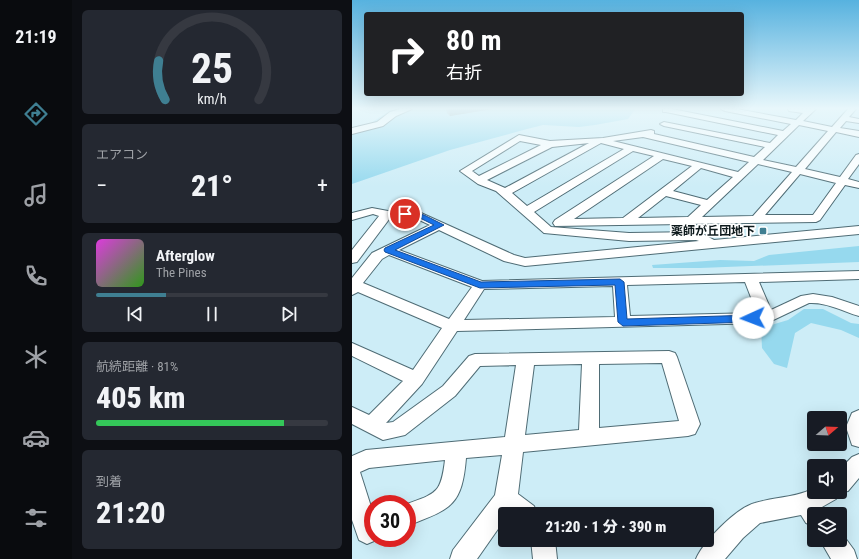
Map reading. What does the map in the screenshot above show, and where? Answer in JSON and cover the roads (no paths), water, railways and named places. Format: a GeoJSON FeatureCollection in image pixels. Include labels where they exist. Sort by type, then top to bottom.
{"type":"FeatureCollection","features":[{"type":"Feature","properties":{"kind":"street"},"geometry":{"type":"LineString","coordinates":[[634,135],[600,140],[550,144],[519,138],[465,171],[479,180],[500,189],[548,230],[629,237],[699,236],[712,244]]}},
{"type":"Feature","properties":{"kind":"street"},"geometry":{"type":"LineString","coordinates":[[647,135],[859,185]]}},
{"type":"Feature","properties":{"kind":"street"},"geometry":{"type":"LineString","coordinates":[[718,135],[771,146]]}},
{"type":"Feature","properties":{"kind":"street"},"geometry":{"type":"LineString","coordinates":[[692,220],[783,135]]}},
{"type":"Feature","properties":{"kind":"street"},"geometry":{"type":"LineString","coordinates":[[756,219],[829,135]]}},
{"type":"Feature","properties":{"kind":"street"},"geometry":{"type":"LineString","coordinates":[[504,193],[600,140],[739,176]]}},
{"type":"Feature","properties":{"kind":"street"},"geometry":{"type":"LineString","coordinates":[[479,180],[550,144]]}},
{"type":"Feature","properties":{"kind":"street"},"geometry":{"type":"LineString","coordinates":[[526,212],[631,148]]}},
{"type":"Feature","properties":{"kind":"street"},"geometry":{"type":"LineString","coordinates":[[560,224],[661,156]]}},
{"type":"Feature","properties":{"kind":"street"},"geometry":{"type":"LineString","coordinates":[[540,224],[816,218],[859,157]]}},
{"type":"Feature","properties":{"kind":"street"},"geometry":{"type":"LineString","coordinates":[[627,221],[699,166]]}},
{"type":"Feature","properties":{"kind":"street"},"geometry":{"type":"LineString","coordinates":[[665,192],[709,204]]}},
{"type":"Feature","properties":{"kind":"street"},"geometry":{"type":"LineString","coordinates":[[352,217],[372,211],[380,212],[386,215],[417,215],[509,258],[525,262],[859,230]]}},
{"type":"Feature","properties":{"kind":"street"},"geometry":{"type":"LineString","coordinates":[[352,259],[386,215]]}},
{"type":"Feature","properties":{"kind":"street"},"geometry":{"type":"LineString","coordinates":[[440,225],[377,256],[353,288],[452,326],[767,318],[811,298],[822,299],[859,311]]}},
{"type":"Feature","properties":{"kind":"street"},"geometry":{"type":"LineString","coordinates":[[388,250],[480,285],[859,275]]}},
{"type":"Feature","properties":{"kind":"street"},"geometry":{"type":"LineString","coordinates":[[750,278],[767,318]]}},
{"type":"Feature","properties":{"kind":"street"},"geometry":{"type":"LineString","coordinates":[[620,282],[623,322]]}},
{"type":"Feature","properties":{"kind":"street"},"geometry":{"type":"LineString","coordinates":[[371,426],[416,379],[480,285]]}},
{"type":"Feature","properties":{"kind":"street"},"geometry":{"type":"LineString","coordinates":[[352,349],[416,379]]}},
{"type":"Feature","properties":{"kind":"street"},"geometry":{"type":"LineString","coordinates":[[352,416],[383,432],[398,429],[449,391],[475,360],[526,358],[669,357],[690,424],[688,428],[366,459],[352,466]]}},
{"type":"Feature","properties":{"kind":"street"},"geometry":{"type":"LineString","coordinates":[[462,559],[506,499],[526,358]]}},
{"type":"Feature","properties":{"kind":"street"},"geometry":{"type":"LineString","coordinates":[[589,438],[591,358]]}},
{"type":"Feature","properties":{"kind":"street"},"geometry":{"type":"LineString","coordinates":[[859,418],[856,427],[859,439]]}},
{"type":"Feature","properties":{"kind":"street"},"geometry":{"type":"LineString","coordinates":[[416,510],[439,500],[452,488],[457,450]]}},
{"type":"Feature","properties":{"kind":"street"},"geometry":{"type":"LineString","coordinates":[[847,476],[859,463]]}},
{"type":"Feature","properties":{"kind":"street"},"geometry":{"type":"LineString","coordinates":[[352,480],[364,522]]}},
{"type":"Feature","properties":{"kind":"street"},"geometry":{"type":"LineString","coordinates":[[506,499],[517,507]]}},
{"type":"Feature","properties":{"kind":"street"},"geometry":{"type":"LineString","coordinates":[[812,507],[821,499]]}},
{"type":"Feature","properties":{"kind":"street"},"geometry":{"type":"LineString","coordinates":[[708,559],[735,530],[754,514],[784,506],[807,509]]}},
{"type":"Feature","properties":{"kind":"street"},"geometry":{"type":"LineString","coordinates":[[544,547],[545,559]]}},
{"type":"Feature","properties":{"kind":"street"},"geometry":{"type":"LineString","coordinates":[[837,547],[845,559]]}},
{"type":"Feature","properties":{"kind":"place","name":"薬師が丘団地下"},"geometry":{"type":"Point","coordinates":[763,231]}}]}
